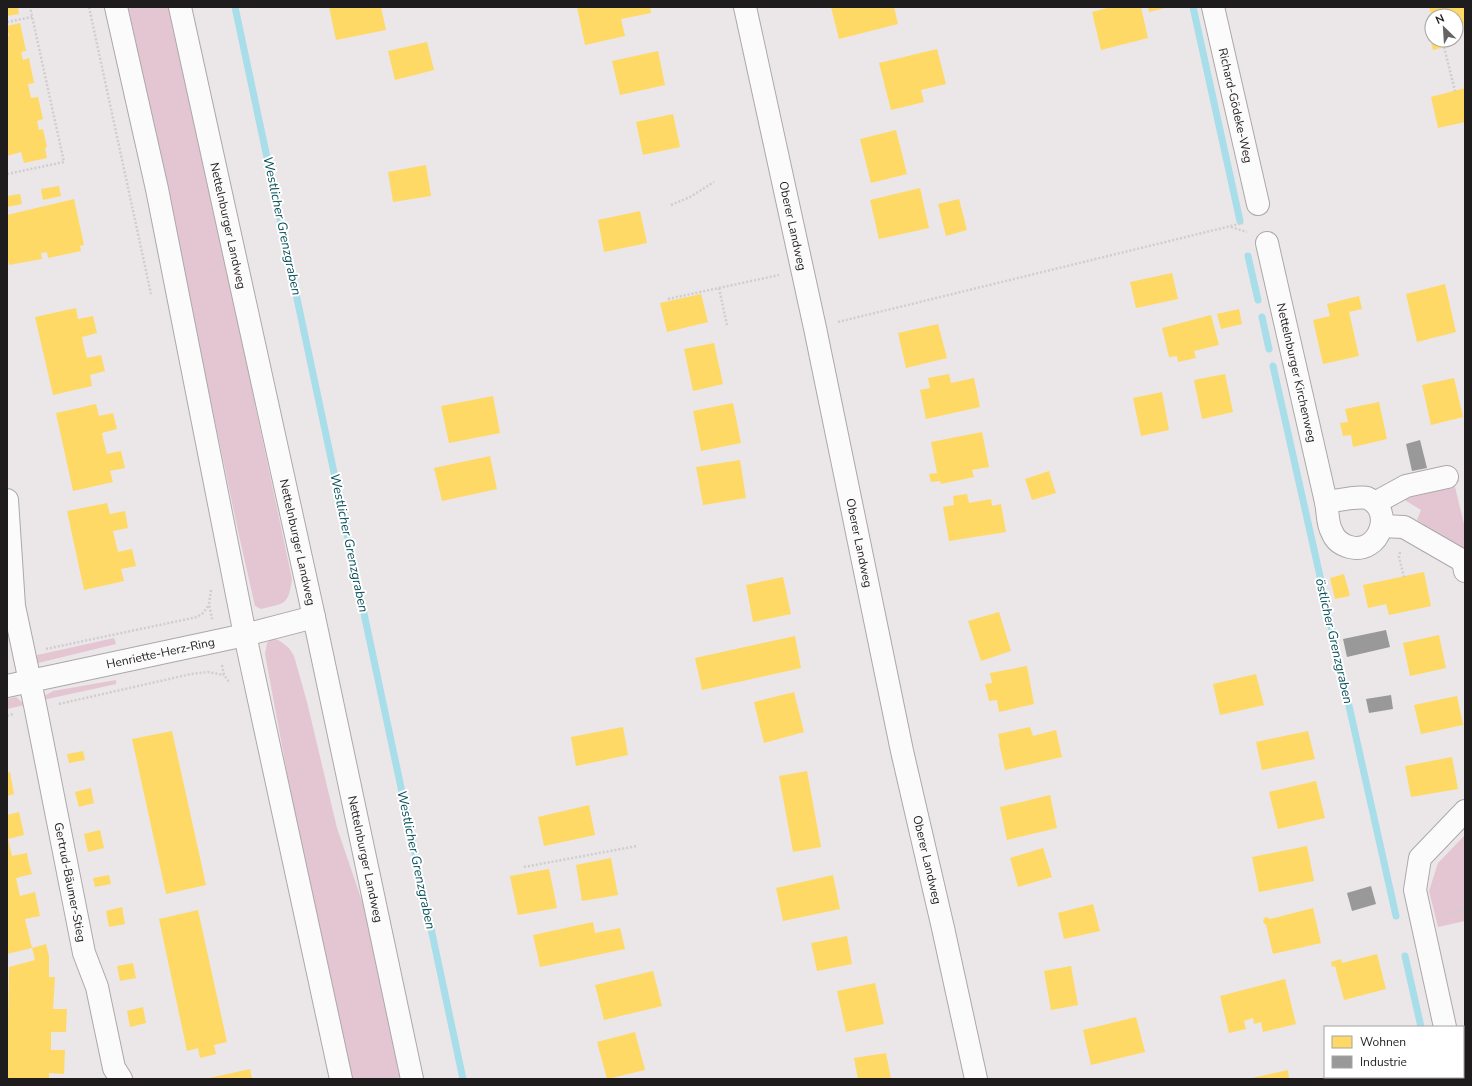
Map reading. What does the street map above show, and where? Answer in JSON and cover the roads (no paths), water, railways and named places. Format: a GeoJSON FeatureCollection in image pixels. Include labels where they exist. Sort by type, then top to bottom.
{"type":"FeatureCollection","features":[{"type":"Feature","properties":{"kind":"street"},"geometry":{"type":"LineString","coordinates":[[116,7],[157,189],[246,635],[341,1079]]}},
{"type":"Feature","properties":{"kind":"street","name":"Nettelnburger Landweg"},"geometry":{"type":"LineString","coordinates":[[180,7],[314,617],[412,1079]]}},
{"type":"Feature","properties":{"kind":"street","name":"Oberer Landweg"},"geometry":{"type":"LineString","coordinates":[[745,7],[815,328],[902,751],[976,1079]]}},
{"type":"Feature","properties":{"kind":"street","name":"Richard-Gödeke-Weg"},"geometry":{"type":"LineString","coordinates":[[1213,7],[1253,213]]}},
{"type":"Feature","properties":{"kind":"street","name":"Nettelnburger Kirchenweg"},"geometry":{"type":"LineString","coordinates":[[1267,243],[1326,502],[1330,530],[1336,540],[1345,546],[1358,548],[1371,544],[1377,537],[1382,526]]}},
{"type":"Feature","properties":{"kind":"street"},"geometry":{"type":"LineString","coordinates":[[1375,502],[1406,486],[1447,477]]}},
{"type":"Feature","properties":{"kind":"street"},"geometry":{"type":"LineString","coordinates":[[1326,502],[1366,498],[1375,502],[1381,513],[1382,526],[1404,527],[1463,561],[1465,571]]}},
{"type":"Feature","properties":{"kind":"street","name":"Gertrud-Bäumer-Stieg"},"geometry":{"type":"LineString","coordinates":[[7,500],[14,606],[84,953],[97,987],[114,1068],[121,1079]]}},
{"type":"Feature","properties":{"kind":"street","name":"Henriette-Herz-Ring"},"geometry":{"type":"LineString","coordinates":[[7,686],[246,635],[314,617]]}},
{"type":"Feature","properties":{"kind":"street"},"geometry":{"type":"LineString","coordinates":[[1445,1026],[1415,890],[1420,858],[1465,811]]}},
{"type":"Feature","properties":{"kind":"waterway","name":"Westlicher Grenzgraben"},"geometry":{"type":"LineString","coordinates":[[235,7],[463,1079]]}},
{"type":"Feature","properties":{"kind":"waterway"},"geometry":{"type":"LineString","coordinates":[[1193,7],[1240,221]]}},
{"type":"Feature","properties":{"kind":"waterway","name":"östlicher Grenzgraben"},"geometry":{"type":"LineString","coordinates":[[1248,256],[1258,300]]}},
{"type":"Feature","properties":{"kind":"waterway","name":"östlicher Grenzgraben"},"geometry":{"type":"LineString","coordinates":[[1262,317],[1269,349]]}},
{"type":"Feature","properties":{"kind":"waterway","name":"östlicher Grenzgraben"},"geometry":{"type":"LineString","coordinates":[[1273,366],[1396,916]]}},
{"type":"Feature","properties":{"kind":"waterway","name":"östlicher Grenzgraben"},"geometry":{"type":"LineString","coordinates":[[1405,956],[1421,1026]]}}]}
